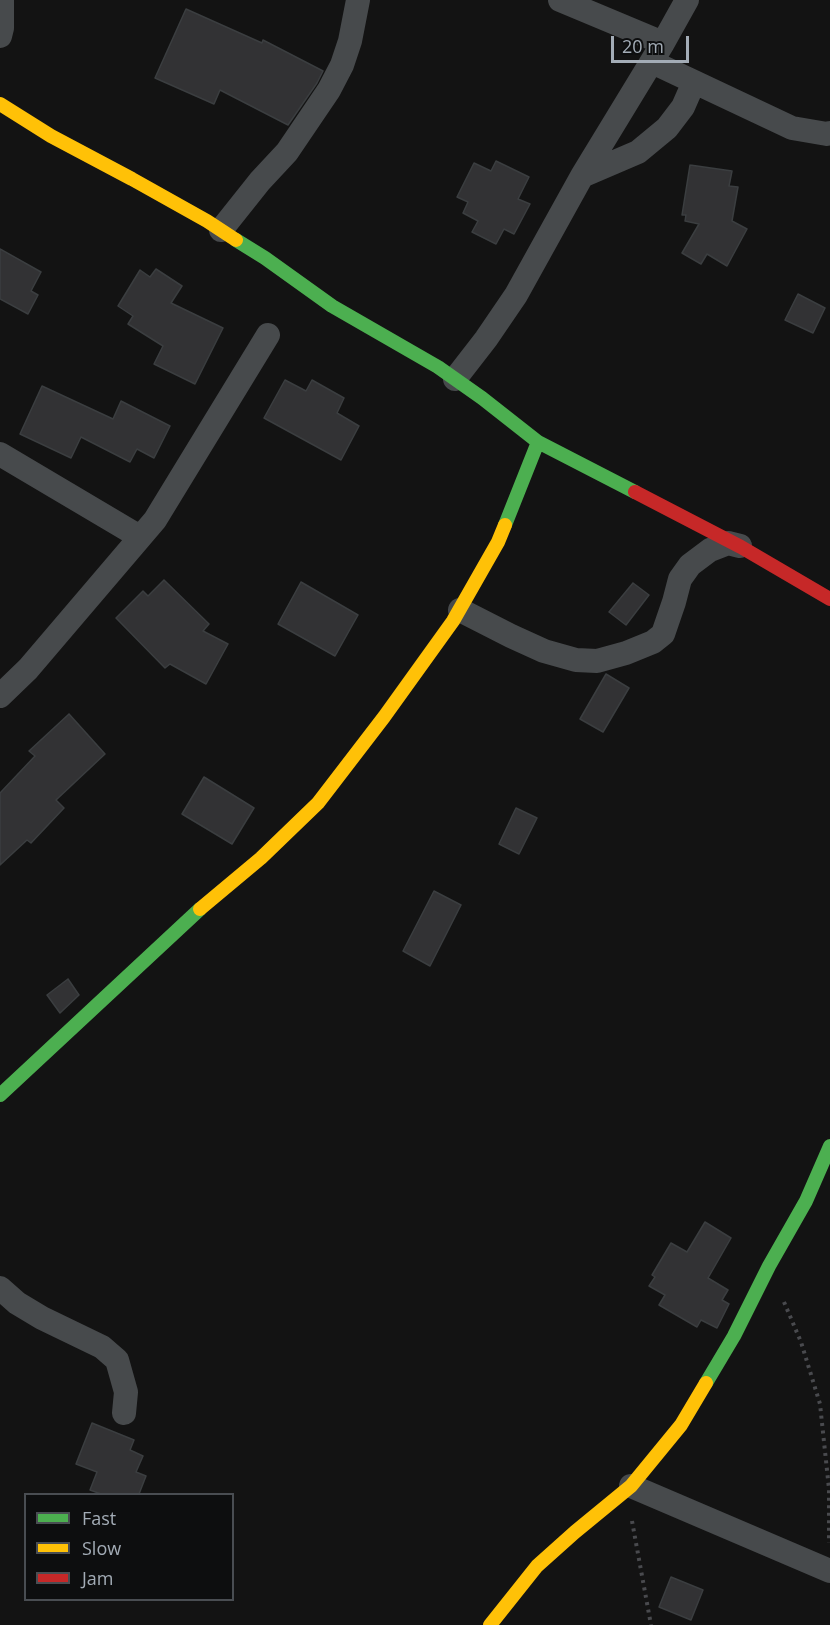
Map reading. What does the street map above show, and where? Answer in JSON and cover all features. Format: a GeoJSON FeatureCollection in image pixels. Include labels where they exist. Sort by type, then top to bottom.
{"type":"FeatureCollection","features":[{"type":"Feature","properties":{"kind":"street"},"geometry":{"type":"LineString","coordinates":[[0,36],[2,0]]}},
{"type":"Feature","properties":{"kind":"street"},"geometry":{"type":"LineString","coordinates":[[221,230],[260,181],[287,152],[329,90],[342,65],[350,41],[358,0]]}},
{"type":"Feature","properties":{"kind":"street"},"geometry":{"type":"LineString","coordinates":[[560,0],[657,53],[694,82],[792,128],[830,133]]}},
{"type":"Feature","properties":{"kind":"street"},"geometry":{"type":"LineString","coordinates":[[455,379],[516,295],[582,176],[687,0]]}},
{"type":"Feature","properties":{"kind":"street"},"geometry":{"type":"LineString","coordinates":[[582,176],[638,152],[667,128],[683,107],[694,82]]}},
{"type":"Feature","properties":{"kind":"street"},"geometry":{"type":"LineString","coordinates":[[0,104],[51,136],[132,178],[221,230],[332,306],[438,367],[538,442],[741,547],[830,598]]}},
{"type":"Feature","properties":{"kind":"street"},"geometry":{"type":"LineString","coordinates":[[0,696],[28,669],[155,520],[268,335]]}},
{"type":"Feature","properties":{"kind":"street"},"geometry":{"type":"LineString","coordinates":[[4,1082],[190,917],[261,858],[318,803],[384,717],[460,610],[498,542],[538,442]]}},
{"type":"Feature","properties":{"kind":"street"},"geometry":{"type":"LineString","coordinates":[[0,454],[140,537]]}},
{"type":"Feature","properties":{"kind":"street"},"geometry":{"type":"LineString","coordinates":[[460,610],[544,651],[576,660],[597,661],[653,642],[663,634],[675,602],[680,579],[690,565],[710,550],[728,543],[741,547]]}},
{"type":"Feature","properties":{"kind":"street"},"geometry":{"type":"LineString","coordinates":[[490,1625],[537,1566],[628,1489],[681,1425],[734,1336],[769,1266],[806,1201],[830,1146]]}},
{"type":"Feature","properties":{"kind":"street"},"geometry":{"type":"LineString","coordinates":[[0,1288],[17,1303],[42,1318],[102,1347],[117,1359],[126,1392],[124,1413]]}},
{"type":"Feature","properties":{"kind":"street"},"geometry":{"type":"LineString","coordinates":[[628,1489],[830,1571]]}},
{"type":"Feature","properties":{"kind":"path"},"geometry":{"type":"LineString","coordinates":[[769,1266],[801,1342],[820,1404],[829,1489],[830,1571]]}},
{"type":"Feature","properties":{"kind":"path"},"geometry":{"type":"LineString","coordinates":[[628,1489],[651,1625]]}},
{"type":"Feature","properties":{"kind":"building"},"geometry":{"type":"Polygon","coordinates":[[[186,9],[262,43],[263,40],[323,71],[288,125],[220,90],[214,104],[155,78],[186,9]]]}},
{"type":"Feature","properties":{"kind":"building"},"geometry":{"type":"Polygon","coordinates":[[[496,161],[529,177],[518,199],[530,204],[514,234],[504,229],[496,244],[472,232],[478,221],[463,213],[468,202],[457,197],[474,163],[491,171],[496,161]]]}},
{"type":"Feature","properties":{"kind":"building"},"geometry":{"type":"Polygon","coordinates":[[[690,165],[732,171],[729,186],[738,187],[732,221],[747,229],[727,266],[707,254],[701,264],[682,253],[699,224],[685,221],[686,215],[682,215],[690,165]]]}},
{"type":"Feature","properties":{"kind":"building"},"geometry":{"type":"Polygon","coordinates":[[[0,249],[41,272],[31,291],[38,295],[28,314],[0,299],[0,249]]]}},
{"type":"Feature","properties":{"kind":"building"},"geometry":{"type":"Polygon","coordinates":[[[156,269],[182,286],[171,303],[223,328],[195,384],[154,364],[163,346],[128,324],[133,316],[118,306],[140,270],[150,277],[156,269]]]}},
{"type":"Feature","properties":{"kind":"building"},"geometry":{"type":"Polygon","coordinates":[[[798,294],[825,308],[813,333],[785,320],[798,294]]]}},
{"type":"Feature","properties":{"kind":"building"},"geometry":{"type":"Polygon","coordinates":[[[285,380],[306,391],[312,380],[344,398],[337,413],[359,426],[341,460],[264,418],[285,380]]]}},
{"type":"Feature","properties":{"kind":"building"},"geometry":{"type":"Polygon","coordinates":[[[42,386],[113,419],[121,401],[170,426],[154,458],[137,449],[130,462],[81,437],[71,458],[20,434],[42,386]]]}},
{"type":"Feature","properties":{"kind":"building"},"geometry":{"type":"Polygon","coordinates":[[[164,580],[209,624],[203,631],[228,644],[206,684],[170,664],[165,668],[116,618],[143,591],[148,596],[164,580]]]}},
{"type":"Feature","properties":{"kind":"building"},"geometry":{"type":"Polygon","coordinates":[[[301,582],[358,615],[335,656],[278,624],[301,582]]]}},
{"type":"Feature","properties":{"kind":"building"},"geometry":{"type":"Polygon","coordinates":[[[633,583],[649,595],[626,625],[609,612],[633,583]]]}},
{"type":"Feature","properties":{"kind":"building"},"geometry":{"type":"Polygon","coordinates":[[[606,674],[629,688],[603,732],[580,719],[606,674]]]}},
{"type":"Feature","properties":{"kind":"building"},"geometry":{"type":"Polygon","coordinates":[[[69,714],[105,754],[56,800],[64,808],[31,843],[27,840],[0,865],[0,793],[35,756],[29,751],[69,714]]]}},
{"type":"Feature","properties":{"kind":"building"},"geometry":{"type":"Polygon","coordinates":[[[204,777],[254,808],[232,844],[182,814],[204,777]]]}},
{"type":"Feature","properties":{"kind":"building"},"geometry":{"type":"Polygon","coordinates":[[[516,808],[537,818],[519,854],[499,844],[516,808]]]}},
{"type":"Feature","properties":{"kind":"building"},"geometry":{"type":"Polygon","coordinates":[[[434,891],[461,905],[430,966],[403,951],[434,891]]]}},
{"type":"Feature","properties":{"kind":"building"},"geometry":{"type":"Polygon","coordinates":[[[68,979],[79,995],[60,1013],[47,995],[68,979]]]}},
{"type":"Feature","properties":{"kind":"building"},"geometry":{"type":"Polygon","coordinates":[[[705,1222],[731,1238],[708,1278],[728,1290],[722,1300],[729,1304],[717,1328],[701,1320],[697,1327],[659,1305],[665,1295],[649,1286],[655,1277],[652,1275],[671,1243],[687,1252],[705,1222]]]}},
{"type":"Feature","properties":{"kind":"building"},"geometry":{"type":"Polygon","coordinates":[[[92,1423],[134,1440],[130,1450],[143,1456],[136,1472],[146,1476],[139,1493],[98,1493],[90,1490],[97,1472],[76,1464],[92,1423]]]}},
{"type":"Feature","properties":{"kind":"building"},"geometry":{"type":"Polygon","coordinates":[[[671,1577],[703,1590],[691,1620],[659,1607],[671,1577]]]}},
{"type":"Feature","properties":{"kind":"traffic: fast"},"geometry":{"type":"LineString","coordinates":[[236,240],[332,306],[438,367],[538,442],[635,492]]}},
{"type":"Feature","properties":{"kind":"traffic: fast"},"geometry":{"type":"LineString","coordinates":[[505,525],[538,442]]}},
{"type":"Feature","properties":{"kind":"traffic: fast"},"geometry":{"type":"LineString","coordinates":[[0,1095],[200,909]]}},
{"type":"Feature","properties":{"kind":"traffic: fast"},"geometry":{"type":"LineString","coordinates":[[706,1383],[734,1336],[769,1266],[806,1201],[830,1146]]}},
{"type":"Feature","properties":{"kind":"traffic: slow"},"geometry":{"type":"LineString","coordinates":[[0,104],[51,136],[207,221],[236,240]]}},
{"type":"Feature","properties":{"kind":"traffic: slow"},"geometry":{"type":"LineString","coordinates":[[200,909],[261,858],[318,803],[453,621],[498,542],[505,525]]}},
{"type":"Feature","properties":{"kind":"traffic: slow"},"geometry":{"type":"LineString","coordinates":[[490,1625],[537,1566],[631,1486],[681,1425],[706,1383]]}},
{"type":"Feature","properties":{"kind":"traffic: jam"},"geometry":{"type":"LineString","coordinates":[[635,492],[741,547],[830,599]]}}]}
